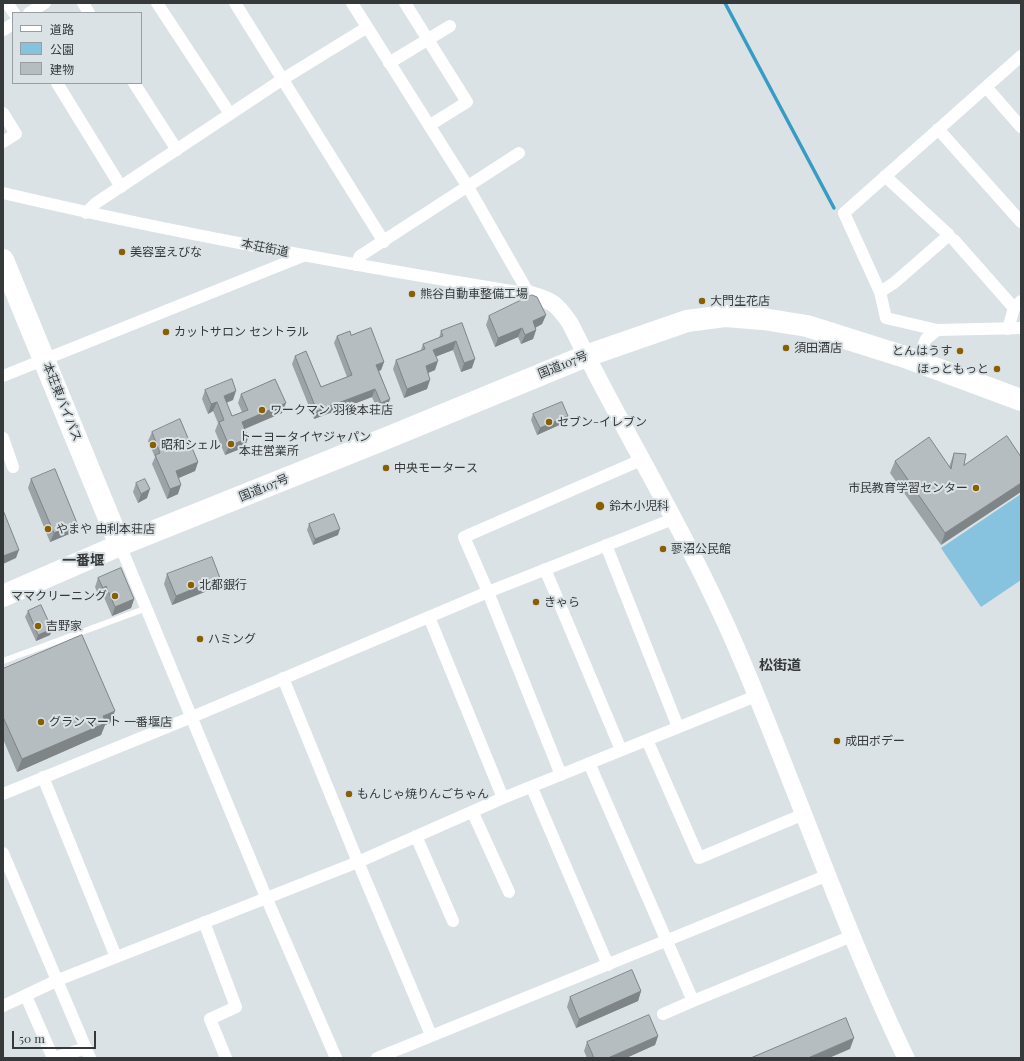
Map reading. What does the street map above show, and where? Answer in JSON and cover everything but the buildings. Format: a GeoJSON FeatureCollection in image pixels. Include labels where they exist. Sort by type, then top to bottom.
{"type":"FeatureCollection","features":[{"type":"Feature","properties":{"kind":"highway","name":"本荘東バイパス"},"geometry":{"type":"LineString","coordinates":[[3,260],[45,359],[120,545]]}},
{"type":"Feature","properties":{"kind":"highway","name":"国道107号"},"geometry":{"type":"LineString","coordinates":[[3,596],[120,545],[586,356],[687,321],[725,316],[763,319],[807,326],[842,335],[1021,400]]}},
{"type":"Feature","properties":{"kind":"street"},"geometry":{"type":"LineString","coordinates":[[7,3],[13,12]]}},
{"type":"Feature","properties":{"kind":"street"},"geometry":{"type":"LineString","coordinates":[[31,12],[45,3]]}},
{"type":"Feature","properties":{"kind":"street"},"geometry":{"type":"LineString","coordinates":[[83,3],[88,12]]}},
{"type":"Feature","properties":{"kind":"street"},"geometry":{"type":"LineString","coordinates":[[157,3],[230,114]]}},
{"type":"Feature","properties":{"kind":"street"},"geometry":{"type":"LineString","coordinates":[[235,3],[384,242]]}},
{"type":"Feature","properties":{"kind":"street"},"geometry":{"type":"LineString","coordinates":[[352,3],[366,28],[430,125],[468,187],[529,294],[545,298],[558,305],[570,323],[641,460],[674,518],[736,647],[852,936],[906,1058]]}},
{"type":"Feature","properties":{"kind":"street"},"geometry":{"type":"LineString","coordinates":[[405,3],[467,102],[430,125]]}},
{"type":"Feature","properties":{"kind":"street"},"geometry":{"type":"LineString","coordinates":[[3,30],[12,25]]}},
{"type":"Feature","properties":{"kind":"street"},"geometry":{"type":"LineString","coordinates":[[389,62],[450,26]]}},
{"type":"Feature","properties":{"kind":"street"},"geometry":{"type":"LineString","coordinates":[[86,213],[96,203],[230,114],[283,79],[366,28]]}},
{"type":"Feature","properties":{"kind":"street"},"geometry":{"type":"LineString","coordinates":[[1021,56],[844,214],[880,292],[886,318],[937,330],[1021,328]]}},
{"type":"Feature","properties":{"kind":"street"},"geometry":{"type":"LineString","coordinates":[[58,84],[121,187]]}},
{"type":"Feature","properties":{"kind":"street"},"geometry":{"type":"LineString","coordinates":[[135,84],[177,150]]}},
{"type":"Feature","properties":{"kind":"street"},"geometry":{"type":"LineString","coordinates":[[986,87],[1021,127]]}},
{"type":"Feature","properties":{"kind":"street"},"geometry":{"type":"LineString","coordinates":[[3,113],[16,134],[3,142]]}},
{"type":"Feature","properties":{"kind":"street"},"geometry":{"type":"LineString","coordinates":[[938,129],[1021,222]]}},
{"type":"Feature","properties":{"kind":"street"},"geometry":{"type":"LineString","coordinates":[[356,265],[360,256],[384,242],[519,153]]}},
{"type":"Feature","properties":{"kind":"street"},"geometry":{"type":"LineString","coordinates":[[880,292],[894,283],[948,235],[885,176]]}},
{"type":"Feature","properties":{"kind":"street","name":"本荘街道"},"geometry":{"type":"LineString","coordinates":[[3,193],[86,213],[304,256],[529,294]]}},
{"type":"Feature","properties":{"kind":"street"},"geometry":{"type":"LineString","coordinates":[[954,240],[1017,304],[1008,329]]}},
{"type":"Feature","properties":{"kind":"street"},"geometry":{"type":"LineString","coordinates":[[3,376],[304,256]]}},
{"type":"Feature","properties":{"kind":"street"},"geometry":{"type":"LineString","coordinates":[[917,362],[926,339],[937,330]]}},
{"type":"Feature","properties":{"kind":"street"},"geometry":{"type":"LineString","coordinates":[[3,438],[14,467]]}},
{"type":"Feature","properties":{"kind":"street"},"geometry":{"type":"LineString","coordinates":[[562,775],[488,592],[464,537],[641,460]]}},
{"type":"Feature","properties":{"kind":"street"},"geometry":{"type":"LineString","coordinates":[[3,794],[192,717],[488,592],[674,518]]}},
{"type":"Feature","properties":{"kind":"street"},"geometry":{"type":"LineString","coordinates":[[120,545],[266,897],[336,1058]]}},
{"type":"Feature","properties":{"kind":"street"},"geometry":{"type":"LineString","coordinates":[[606,545],[678,727]]}},
{"type":"Feature","properties":{"kind":"street"},"geometry":{"type":"LineString","coordinates":[[545,569],[621,750]]}},
{"type":"Feature","properties":{"kind":"street"},"geometry":{"type":"LineString","coordinates":[[429,617],[503,798]]}},
{"type":"Feature","properties":{"kind":"street"},"geometry":{"type":"LineString","coordinates":[[283,678],[431,1035]]}},
{"type":"Feature","properties":{"kind":"street"},"geometry":{"type":"LineString","coordinates":[[3,1006],[58,980],[358,862],[473,813],[503,798],[532,788],[589,763],[756,696]]}},
{"type":"Feature","properties":{"kind":"street"},"geometry":{"type":"LineString","coordinates":[[647,740],[699,858],[804,814]]}},
{"type":"Feature","properties":{"kind":"street"},"geometry":{"type":"LineString","coordinates":[[589,763],[693,1001]]}},
{"type":"Feature","properties":{"kind":"street"},"geometry":{"type":"LineString","coordinates":[[43,777],[116,957]]}},
{"type":"Feature","properties":{"kind":"street"},"geometry":{"type":"LineString","coordinates":[[532,788],[608,965]]}},
{"type":"Feature","properties":{"kind":"street"},"geometry":{"type":"LineString","coordinates":[[473,813],[509,892]]}},
{"type":"Feature","properties":{"kind":"street"},"geometry":{"type":"LineString","coordinates":[[416,836],[453,921]]}},
{"type":"Feature","properties":{"kind":"street"},"geometry":{"type":"LineString","coordinates":[[4,859],[58,980],[88,1053],[53,1058],[26,996]]}},
{"type":"Feature","properties":{"kind":"street"},"geometry":{"type":"LineString","coordinates":[[377,1058],[828,875]]}},
{"type":"Feature","properties":{"kind":"street"},"geometry":{"type":"LineString","coordinates":[[204,922],[236,1007],[210,1019],[226,1058]]}},
{"type":"Feature","properties":{"kind":"street"},"geometry":{"type":"LineString","coordinates":[[663,1014],[852,936]]}},
{"type":"Feature","properties":{"kind":"lane"},"geometry":{"type":"LineString","coordinates":[[3,661],[147,608]]}},
{"type":"Feature","properties":{"kind":"green space"},"geometry":{"type":"Polygon","coordinates":[[[1021,494],[1021,580],[981,607],[941,548],[1021,494]]]}},
{"type":"Feature","properties":{"kind":"waterway"},"geometry":{"type":"LineString","coordinates":[[725,3],[834,208]]}},
{"type":"Feature","properties":{"kind":"place","name":"美容室えびな"},"geometry":{"type":"Point","coordinates":[122,252]}},
{"type":"Feature","properties":{"kind":"place","name":"熊谷自動車整備工場"},"geometry":{"type":"Point","coordinates":[412,294]}},
{"type":"Feature","properties":{"kind":"place","name":"大門生花店"},"geometry":{"type":"Point","coordinates":[702,301]}},
{"type":"Feature","properties":{"kind":"place","name":"カットサロン セントラル"},"geometry":{"type":"Point","coordinates":[166,332]}},
{"type":"Feature","properties":{"kind":"place","name":"須田酒店"},"geometry":{"type":"Point","coordinates":[786,348]}},
{"type":"Feature","properties":{"kind":"place","name":"とんはうす"},"geometry":{"type":"Point","coordinates":[960,351]}},
{"type":"Feature","properties":{"kind":"place","name":"ほっともっと"},"geometry":{"type":"Point","coordinates":[997,369]}},
{"type":"Feature","properties":{"kind":"place","name":"ワークマン 羽後本荘店"},"geometry":{"type":"Point","coordinates":[262,410]}},
{"type":"Feature","properties":{"kind":"place","name":"セブン-イレブン"},"geometry":{"type":"Point","coordinates":[549,422]}},
{"type":"Feature","properties":{"kind":"place","name":"トーヨータイヤジャパン 本荘営業所"},"geometry":{"type":"Point","coordinates":[231,444]}},
{"type":"Feature","properties":{"kind":"place","name":"昭和シェル"},"geometry":{"type":"Point","coordinates":[153,445]}},
{"type":"Feature","properties":{"kind":"place","name":"中央モータース"},"geometry":{"type":"Point","coordinates":[386,468]}},
{"type":"Feature","properties":{"kind":"place","name":"市民教育学習センター"},"geometry":{"type":"Point","coordinates":[976,488]}},
{"type":"Feature","properties":{"kind":"place","name":"鈴木小児科"},"geometry":{"type":"Point","coordinates":[600,506]}},
{"type":"Feature","properties":{"kind":"place","name":"やまや 由利本荘店"},"geometry":{"type":"Point","coordinates":[48,529]}},
{"type":"Feature","properties":{"kind":"place","name":"蓼沼公民館"},"geometry":{"type":"Point","coordinates":[663,549]}},
{"type":"Feature","properties":{"kind":"place","name":"北都銀行"},"geometry":{"type":"Point","coordinates":[191,585]}},
{"type":"Feature","properties":{"kind":"place","name":"ママクリーニング"},"geometry":{"type":"Point","coordinates":[115,596]}},
{"type":"Feature","properties":{"kind":"place","name":"きゃら"},"geometry":{"type":"Point","coordinates":[536,602]}},
{"type":"Feature","properties":{"kind":"place","name":"吉野家"},"geometry":{"type":"Point","coordinates":[38,626]}},
{"type":"Feature","properties":{"kind":"place","name":"ハミング"},"geometry":{"type":"Point","coordinates":[200,639]}},
{"type":"Feature","properties":{"kind":"place","name":"グランマート 一番堰店"},"geometry":{"type":"Point","coordinates":[41,722]}},
{"type":"Feature","properties":{"kind":"place","name":"成田ボデー"},"geometry":{"type":"Point","coordinates":[837,741]}},
{"type":"Feature","properties":{"kind":"place","name":"もんじゃ焼りんごちゃん"},"geometry":{"type":"Point","coordinates":[349,794]}},
{"type":"Feature","properties":{"kind":"district","name":"一番堰"},"geometry":{"type":"Point","coordinates":[83,561]}},
{"type":"Feature","properties":{"kind":"district","name":"松街道"},"geometry":{"type":"Point","coordinates":[780,666]}}]}
